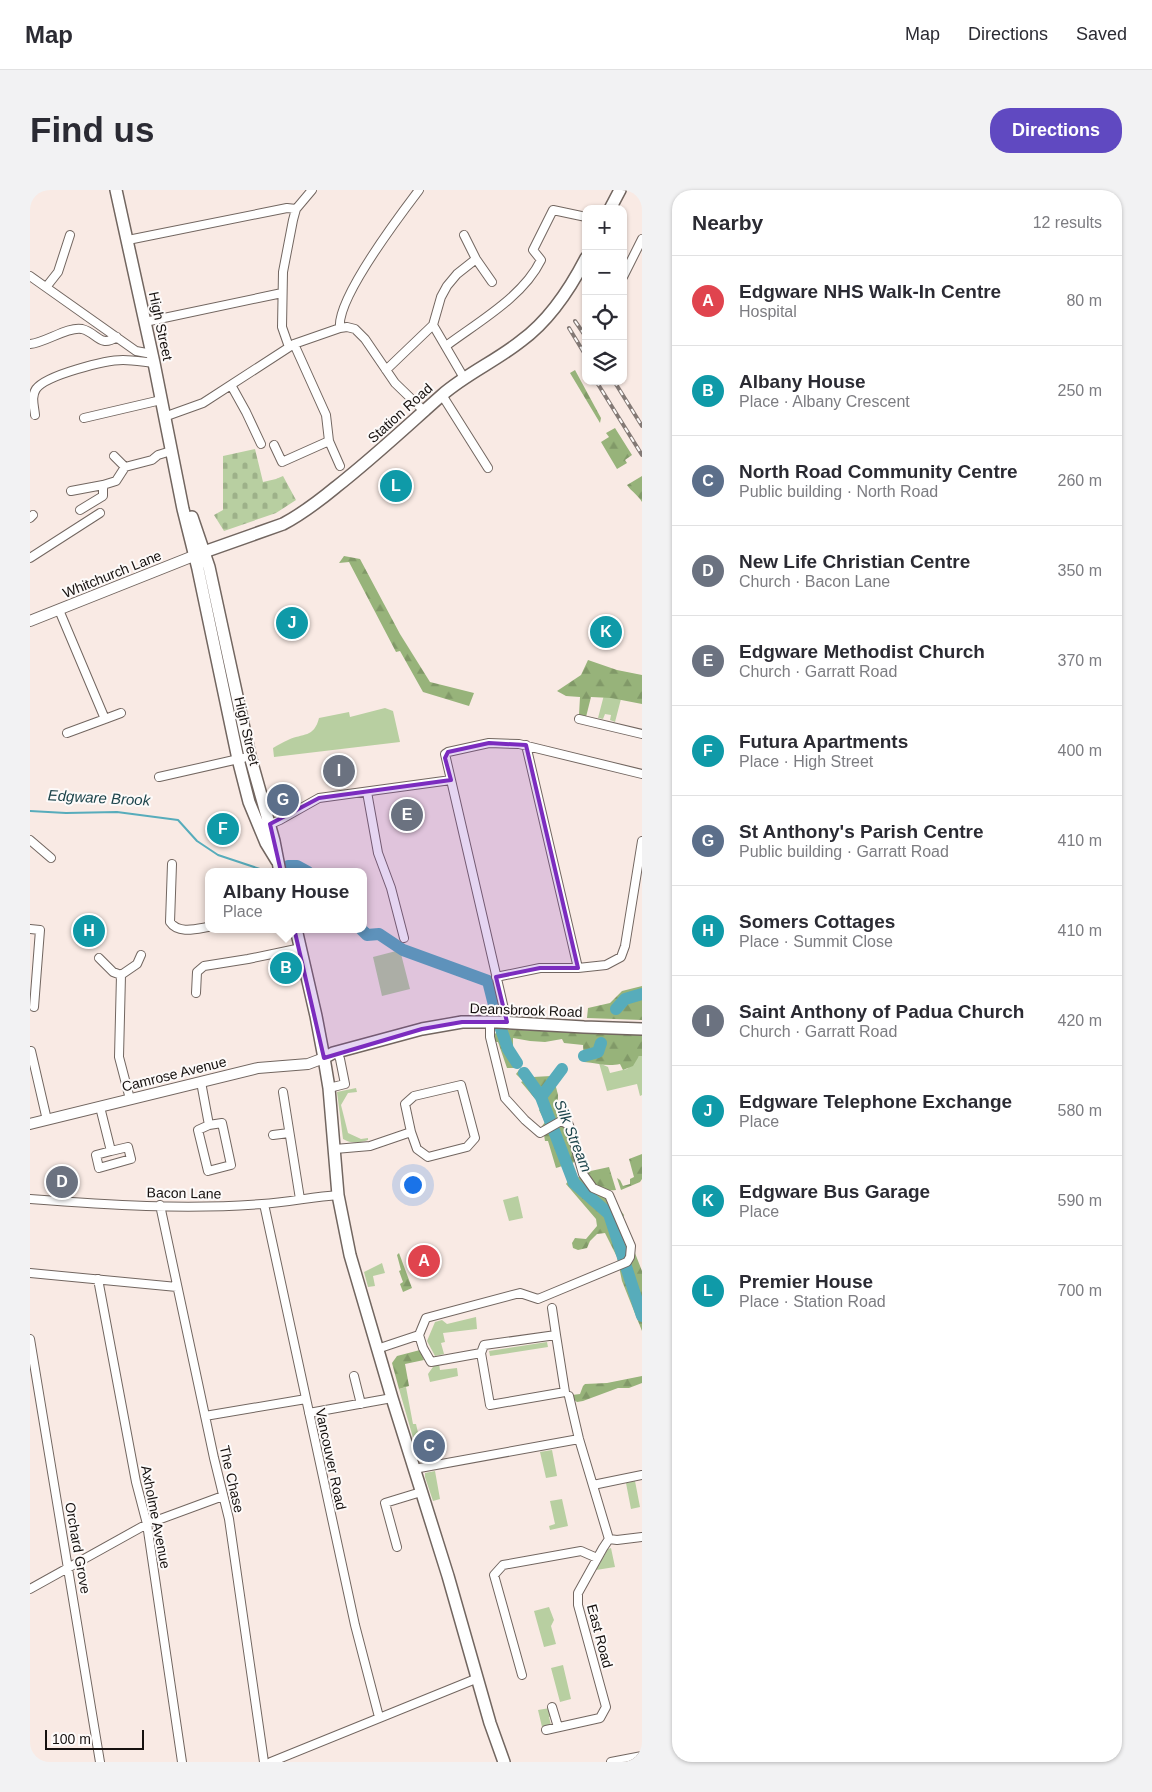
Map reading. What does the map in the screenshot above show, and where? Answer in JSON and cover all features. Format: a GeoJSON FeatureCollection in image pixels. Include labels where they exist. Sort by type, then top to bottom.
{"type":"FeatureCollection","features":[{"type":"Feature","properties":{"kind":"main road","name":"High Street"},"geometry":{"type":"LineString","coordinates":[[116,190],[171,451],[182,498],[188,507],[199,553],[244,758],[278,866]]}},
{"type":"Feature","properties":{"kind":"main road"},"geometry":{"type":"LineString","coordinates":[[612,205],[620,190]]}},
{"type":"Feature","properties":{"kind":"main road","name":"Station Road"},"geometry":{"type":"LineString","coordinates":[[199,553],[293,519],[365,465],[442,395],[464,378],[532,333],[570,288],[582,266]]}},
{"type":"Feature","properties":{"kind":"main road"},"geometry":{"type":"LineString","coordinates":[[297,933],[324,1058],[329,1088],[338,1195],[352,1261],[490,1723],[504,1762]]}},
{"type":"Feature","properties":{"kind":"main road","name":"Deansbrook Road"},"geometry":{"type":"LineString","coordinates":[[324,1058],[337,1052],[429,1027],[462,1022],[507,1022],[609,1029],[642,1029]]}},
{"type":"Feature","properties":{"kind":"street"},"geometry":{"type":"LineString","coordinates":[[312,190],[296,209],[286,252],[282,293],[282,327],[326,415],[329,441],[340,466]]}},
{"type":"Feature","properties":{"kind":"street"},"geometry":{"type":"LineString","coordinates":[[340,328],[341,316],[361,274],[392,226],[419,190]]}},
{"type":"Feature","properties":{"kind":"street"},"geometry":{"type":"LineString","coordinates":[[128,240],[287,208],[296,209]]}},
{"type":"Feature","properties":{"kind":"street"},"geometry":{"type":"LineString","coordinates":[[446,346],[514,297],[536,272],[541,260],[533,250],[552,210],[582,216]]}},
{"type":"Feature","properties":{"kind":"street"},"geometry":{"type":"LineString","coordinates":[[47,286],[58,272],[70,235]]}},
{"type":"Feature","properties":{"kind":"street"},"geometry":{"type":"LineString","coordinates":[[464,235],[476,259],[492,282]]}},
{"type":"Feature","properties":{"kind":"street"},"geometry":{"type":"LineString","coordinates":[[627,269],[642,239]]}},
{"type":"Feature","properties":{"kind":"street"},"geometry":{"type":"LineString","coordinates":[[386,370],[433,325],[441,298],[447,286],[457,274],[476,259]]}},
{"type":"Feature","properties":{"kind":"street"},"geometry":{"type":"LineString","coordinates":[[30,276],[47,286],[136,351],[153,359]]}},
{"type":"Feature","properties":{"kind":"street"},"geometry":{"type":"LineString","coordinates":[[145,322],[282,293]]}},
{"type":"Feature","properties":{"kind":"street"},"geometry":{"type":"LineString","coordinates":[[433,325],[464,378]]}},
{"type":"Feature","properties":{"kind":"street"},"geometry":{"type":"LineString","coordinates":[[164,417],[200,404],[291,345],[347,327],[360,333],[395,383],[425,412]]}},
{"type":"Feature","properties":{"kind":"street"},"geometry":{"type":"LineString","coordinates":[[30,352],[32,344],[73,330],[82,329],[102,341],[110,342],[117,338]]}},
{"type":"Feature","properties":{"kind":"street"},"geometry":{"type":"LineString","coordinates":[[35,415],[32,397],[37,387],[52,377],[94,364],[122,360],[153,359]]}},
{"type":"Feature","properties":{"kind":"street"},"geometry":{"type":"LineString","coordinates":[[231,385],[261,444]]}},
{"type":"Feature","properties":{"kind":"street"},"geometry":{"type":"LineString","coordinates":[[442,395],[488,468]]}},
{"type":"Feature","properties":{"kind":"street"},"geometry":{"type":"LineString","coordinates":[[84,418],[161,400]]}},
{"type":"Feature","properties":{"kind":"street"},"geometry":{"type":"LineString","coordinates":[[274,445],[282,462],[329,441]]}},
{"type":"Feature","properties":{"kind":"street"},"geometry":{"type":"LineString","coordinates":[[71,492],[116,481],[125,467],[152,460],[158,454],[171,451]]}},
{"type":"Feature","properties":{"kind":"street"},"geometry":{"type":"LineString","coordinates":[[114,456],[125,467]]}},
{"type":"Feature","properties":{"kind":"street"},"geometry":{"type":"LineString","coordinates":[[80,510],[103,496],[103,485]]}},
{"type":"Feature","properties":{"kind":"street"},"geometry":{"type":"LineString","coordinates":[[30,558],[100,513]]}},
{"type":"Feature","properties":{"kind":"street","name":"Whitchurch Lane"},"geometry":{"type":"LineString","coordinates":[[30,622],[199,553]]}},
{"type":"Feature","properties":{"kind":"street"},"geometry":{"type":"LineString","coordinates":[[59,610],[105,719]]}},
{"type":"Feature","properties":{"kind":"street"},"geometry":{"type":"LineString","coordinates":[[67,733],[121,714]]}},
{"type":"Feature","properties":{"kind":"street"},"geometry":{"type":"LineString","coordinates":[[579,719],[642,734]]}},
{"type":"Feature","properties":{"kind":"street"},"geometry":{"type":"LineString","coordinates":[[507,1022],[445,754],[489,743],[519,744],[642,774]]}},
{"type":"Feature","properties":{"kind":"street"},"geometry":{"type":"LineString","coordinates":[[526,746],[578,968]]}},
{"type":"Feature","properties":{"kind":"street"},"geometry":{"type":"LineString","coordinates":[[160,777],[244,758]]}},
{"type":"Feature","properties":{"kind":"street"},"geometry":{"type":"LineString","coordinates":[[265,826],[319,798],[451,780]]}},
{"type":"Feature","properties":{"kind":"street"},"geometry":{"type":"LineString","coordinates":[[367,792],[378,853],[391,888],[404,938]]}},
{"type":"Feature","properties":{"kind":"street"},"geometry":{"type":"LineString","coordinates":[[30,840],[51,858]]}},
{"type":"Feature","properties":{"kind":"street"},"geometry":{"type":"LineString","coordinates":[[496,977],[540,968],[606,966],[620,957],[625,946],[642,840]]}},
{"type":"Feature","properties":{"kind":"street"},"geometry":{"type":"LineString","coordinates":[[172,864],[170,922],[172,926],[179,929],[205,928]]}},
{"type":"Feature","properties":{"kind":"street"},"geometry":{"type":"LineString","coordinates":[[30,929],[43,927],[34,1007]]}},
{"type":"Feature","properties":{"kind":"street"},"geometry":{"type":"LineString","coordinates":[[196,993],[197,972],[204,966],[301,948]]}},
{"type":"Feature","properties":{"kind":"street"},"geometry":{"type":"LineString","coordinates":[[122,975],[137,964],[141,955]]}},
{"type":"Feature","properties":{"kind":"street"},"geometry":{"type":"LineString","coordinates":[[100,958],[113,972],[122,975]]}},
{"type":"Feature","properties":{"kind":"street"},"geometry":{"type":"LineString","coordinates":[[122,975],[119,1057],[130,1100]]}},
{"type":"Feature","properties":{"kind":"street"},"geometry":{"type":"LineString","coordinates":[[481,1353],[431,1362],[423,1348],[419,1335],[426,1318],[520,1293],[538,1299],[624,1263],[630,1257],[632,1246],[609,1195],[594,1188],[583,1174],[570,1125],[561,1121],[540,1133],[505,1098],[490,1036],[490,1022]]}},
{"type":"Feature","properties":{"kind":"street"},"geometry":{"type":"LineString","coordinates":[[31,1051],[47,1120]]}},
{"type":"Feature","properties":{"kind":"street"},"geometry":{"type":"LineString","coordinates":[[329,1088],[345,1084],[346,1081],[337,1052]]}},
{"type":"Feature","properties":{"kind":"street","name":"Camrose Avenue"},"geometry":{"type":"LineString","coordinates":[[30,1124],[258,1068],[316,1062],[324,1058]]}},
{"type":"Feature","properties":{"kind":"street"},"geometry":{"type":"LineString","coordinates":[[201,1082],[209,1125]]}},
{"type":"Feature","properties":{"kind":"street"},"geometry":{"type":"LineString","coordinates":[[461,1085],[475,1138],[467,1147],[428,1157],[417,1149],[411,1132],[405,1104],[414,1096],[461,1085]]}},
{"type":"Feature","properties":{"kind":"street"},"geometry":{"type":"LineString","coordinates":[[283,1092],[300,1199]]}},
{"type":"Feature","properties":{"kind":"street"},"geometry":{"type":"LineString","coordinates":[[100,1107],[111,1151]]}},
{"type":"Feature","properties":{"kind":"street"},"geometry":{"type":"LineString","coordinates":[[222,1123],[231,1165],[208,1171],[198,1130],[209,1125],[222,1123]]}},
{"type":"Feature","properties":{"kind":"street"},"geometry":{"type":"LineString","coordinates":[[334,1149],[370,1146],[411,1132]]}},
{"type":"Feature","properties":{"kind":"street"},"geometry":{"type":"LineString","coordinates":[[273,1135],[289,1133]]}},
{"type":"Feature","properties":{"kind":"street","name":"Bacon Lane"},"geometry":{"type":"LineString","coordinates":[[30,1199],[160,1205],[264,1204],[338,1195]]}},
{"type":"Feature","properties":{"kind":"street","name":"Vancouver Road"},"geometry":{"type":"LineString","coordinates":[[264,1204],[355,1625],[379,1717]]}},
{"type":"Feature","properties":{"kind":"street","name":"The Chase"},"geometry":{"type":"LineString","coordinates":[[160,1205],[229,1519],[264,1762]]}},
{"type":"Feature","properties":{"kind":"street"},"geometry":{"type":"LineString","coordinates":[[30,1273],[177,1287]]}},
{"type":"Feature","properties":{"kind":"street","name":"Axholme Avenue"},"geometry":{"type":"LineString","coordinates":[[98,1279],[134,1473],[147,1524],[182,1762]]}},
{"type":"Feature","properties":{"kind":"street"},"geometry":{"type":"LineString","coordinates":[[552,1308],[565,1392],[490,1405],[481,1353],[484,1346],[556,1335]]}},
{"type":"Feature","properties":{"kind":"street"},"geometry":{"type":"LineString","coordinates":[[377,1349],[419,1335]]}},
{"type":"Feature","properties":{"kind":"street","name":"Orchard Grove"},"geometry":{"type":"LineString","coordinates":[[30,1339],[100,1762]]}},
{"type":"Feature","properties":{"kind":"street"},"geometry":{"type":"LineString","coordinates":[[354,1376],[361,1404]]}},
{"type":"Feature","properties":{"kind":"street"},"geometry":{"type":"LineString","coordinates":[[569,1396],[579,1439],[609,1539],[616,1540],[642,1536]]}},
{"type":"Feature","properties":{"kind":"street"},"geometry":{"type":"LineString","coordinates":[[309,1413],[392,1398]]}},
{"type":"Feature","properties":{"kind":"street"},"geometry":{"type":"LineString","coordinates":[[205,1416],[306,1399]]}},
{"type":"Feature","properties":{"kind":"street"},"geometry":{"type":"LineString","coordinates":[[414,1469],[579,1439]]}},
{"type":"Feature","properties":{"kind":"street"},"geometry":{"type":"LineString","coordinates":[[594,1485],[642,1475]]}},
{"type":"Feature","properties":{"kind":"street"},"geometry":{"type":"LineString","coordinates":[[396,1547],[385,1503],[421,1492]]}},
{"type":"Feature","properties":{"kind":"street"},"geometry":{"type":"LineString","coordinates":[[30,1589],[147,1524],[223,1496]]}},
{"type":"Feature","properties":{"kind":"street","name":"East Road"},"geometry":{"type":"LineString","coordinates":[[546,1730],[600,1718],[606,1707],[578,1605],[578,1593],[609,1539]]}},
{"type":"Feature","properties":{"kind":"street"},"geometry":{"type":"LineString","coordinates":[[522,1675],[494,1575],[503,1565],[581,1551],[597,1558]]}},
{"type":"Feature","properties":{"kind":"street"},"geometry":{"type":"LineString","coordinates":[[271,1762],[478,1678]]}},
{"type":"Feature","properties":{"kind":"street"},"geometry":{"type":"LineString","coordinates":[[552,1707],[558,1727]]}},
{"type":"Feature","properties":{"kind":"street"},"geometry":{"type":"LineString","coordinates":[[611,1762],[642,1756]]}},
{"type":"Feature","properties":{"kind":"highlighted area"},"geometry":{"type":"Polygon","coordinates":[[[489,743],[526,745],[578,968],[540,968],[496,977],[507,1022],[462,1022],[422,1029],[324,1058],[270,824],[319,798],[451,780],[445,758],[448,752],[489,743]]]}},
{"type":"Feature","properties":{"kind":"green space"},"geometry":{"type":"Polygon","coordinates":[[[575,370],[601,418],[600,423],[570,373],[575,370]]]}},
{"type":"Feature","properties":{"kind":"green space"},"geometry":{"type":"Polygon","coordinates":[[[615,428],[632,455],[625,460],[627,463],[617,469],[601,442],[609,437],[606,433],[615,428]]]}},
{"type":"Feature","properties":{"kind":"green space"},"geometry":{"type":"Polygon","coordinates":[[[255,449],[263,482],[283,476],[296,500],[276,513],[224,531],[214,515],[223,510],[223,456],[255,449]]]}},
{"type":"Feature","properties":{"kind":"green space"},"geometry":{"type":"Polygon","coordinates":[[[642,476],[642,502],[627,485],[642,476]]]}},
{"type":"Feature","properties":{"kind":"green space"},"geometry":{"type":"Polygon","coordinates":[[[344,556],[360,559],[400,634],[430,682],[474,693],[469,706],[423,692],[400,651],[396,652],[349,562],[339,563],[344,556]]]}},
{"type":"Feature","properties":{"kind":"green space"},"geometry":{"type":"Polygon","coordinates":[[[588,660],[617,670],[642,675],[642,704],[611,698],[591,697],[586,717],[579,715],[580,697],[566,696],[557,691],[581,675],[588,660]]]}},
{"type":"Feature","properties":{"kind":"green space"},"geometry":{"type":"Polygon","coordinates":[[[604,695],[621,699],[615,722],[610,720],[611,715],[605,714],[603,719],[598,718],[604,695]]]}},
{"type":"Feature","properties":{"kind":"green space"},"geometry":{"type":"Polygon","coordinates":[[[385,708],[393,711],[400,742],[274,757],[273,748],[311,732],[319,718],[349,712],[350,717],[385,708]]]}},
{"type":"Feature","properties":{"kind":"green space"},"geometry":{"type":"Polygon","coordinates":[[[377,931],[420,954],[446,960],[491,979],[491,982],[459,971],[459,969],[410,955],[379,938],[364,936],[359,933],[377,931]]]}},
{"type":"Feature","properties":{"kind":"green space"},"geometry":{"type":"Polygon","coordinates":[[[400,950],[410,989],[382,996],[373,957],[400,950]]]}},
{"type":"Feature","properties":{"kind":"green space"},"geometry":{"type":"Polygon","coordinates":[[[642,986],[642,1020],[587,1018],[588,1008],[610,1003],[622,991],[642,986]]]}},
{"type":"Feature","properties":{"kind":"green space"},"geometry":{"type":"Polygon","coordinates":[[[499,1029],[642,1035],[642,1056],[639,1056],[633,1066],[623,1070],[620,1064],[606,1065],[584,1062],[583,1045],[564,1043],[562,1039],[545,1042],[513,1038],[513,1053],[520,1061],[514,1068],[507,1068],[498,1042],[494,1042],[495,1034],[499,1029]]]}},
{"type":"Feature","properties":{"kind":"green space"},"geometry":{"type":"Polygon","coordinates":[[[639,1056],[642,1056],[642,1095],[640,1096],[637,1084],[607,1091],[599,1063],[608,1067],[610,1073],[627,1069],[639,1056]]]}},
{"type":"Feature","properties":{"kind":"green space"},"geometry":{"type":"Polygon","coordinates":[[[563,1066],[564,1069],[561,1076],[555,1083],[558,1095],[557,1122],[540,1129],[545,1122],[539,1110],[542,1107],[516,1074],[521,1070],[529,1072],[533,1077],[551,1076],[563,1066]]]}},
{"type":"Feature","properties":{"kind":"green space"},"geometry":{"type":"Polygon","coordinates":[[[356,1088],[357,1092],[348,1093],[341,1105],[348,1133],[361,1139],[368,1138],[368,1140],[349,1142],[343,1139],[337,1092],[356,1088]]]}},
{"type":"Feature","properties":{"kind":"green space"},"geometry":{"type":"Polygon","coordinates":[[[559,1125],[567,1129],[575,1162],[556,1168],[548,1141],[545,1141],[544,1135],[559,1125]]]}},
{"type":"Feature","properties":{"kind":"green space"},"geometry":{"type":"Polygon","coordinates":[[[642,1154],[642,1179],[640,1182],[621,1190],[617,1178],[623,1186],[630,1184],[630,1179],[634,1177],[629,1159],[642,1154]]]}},
{"type":"Feature","properties":{"kind":"green space"},"geometry":{"type":"Polygon","coordinates":[[[609,1167],[616,1190],[601,1188],[591,1180],[586,1172],[609,1167]]]}},
{"type":"Feature","properties":{"kind":"green space"},"geometry":{"type":"Polygon","coordinates":[[[579,1177],[618,1207],[624,1215],[622,1220],[642,1271],[642,1331],[622,1281],[617,1257],[605,1233],[597,1234],[590,1241],[587,1248],[578,1250],[573,1248],[572,1243],[575,1238],[586,1239],[597,1226],[596,1219],[566,1184],[568,1181],[579,1177]]]}},
{"type":"Feature","properties":{"kind":"green space"},"geometry":{"type":"Polygon","coordinates":[[[518,1196],[523,1218],[509,1221],[503,1200],[518,1196]]]}},
{"type":"Feature","properties":{"kind":"green space"},"geometry":{"type":"Polygon","coordinates":[[[399,1253],[412,1288],[403,1292],[400,1284],[403,1282],[399,1271],[401,1270],[397,1255],[399,1253]]]}},
{"type":"Feature","properties":{"kind":"green space"},"geometry":{"type":"Polygon","coordinates":[[[382,1263],[385,1273],[373,1276],[375,1286],[368,1287],[364,1272],[382,1263]]]}},
{"type":"Feature","properties":{"kind":"green space"},"geometry":{"type":"Polygon","coordinates":[[[476,1317],[477,1329],[443,1333],[445,1342],[441,1343],[444,1354],[435,1356],[427,1341],[435,1322],[442,1320],[447,1324],[476,1317]]]}},
{"type":"Feature","properties":{"kind":"green space"},"geometry":{"type":"Polygon","coordinates":[[[547,1342],[548,1347],[490,1356],[489,1351],[547,1342]]]}},
{"type":"Feature","properties":{"kind":"green space"},"geometry":{"type":"Polygon","coordinates":[[[420,1350],[424,1360],[405,1364],[409,1386],[399,1389],[392,1363],[397,1356],[420,1350]]]}},
{"type":"Feature","properties":{"kind":"green space"},"geometry":{"type":"Polygon","coordinates":[[[435,1364],[439,1364],[440,1370],[457,1368],[458,1376],[430,1382],[428,1374],[435,1364]]]}},
{"type":"Feature","properties":{"kind":"green space"},"geometry":{"type":"Polygon","coordinates":[[[642,1376],[642,1383],[629,1388],[618,1388],[583,1401],[577,1402],[573,1399],[572,1395],[580,1394],[585,1384],[607,1383],[642,1376]]]}},
{"type":"Feature","properties":{"kind":"green space"},"geometry":{"type":"Polygon","coordinates":[[[406,1387],[413,1424],[416,1424],[424,1458],[433,1456],[433,1459],[420,1462],[399,1389],[406,1387]]]}},
{"type":"Feature","properties":{"kind":"green space"},"geometry":{"type":"Polygon","coordinates":[[[552,1450],[557,1476],[546,1478],[540,1452],[552,1450]]]}},
{"type":"Feature","properties":{"kind":"green space"},"geometry":{"type":"Polygon","coordinates":[[[435,1471],[440,1499],[433,1501],[425,1473],[435,1471]]]}},
{"type":"Feature","properties":{"kind":"green space"},"geometry":{"type":"Polygon","coordinates":[[[635,1481],[640,1507],[631,1509],[626,1483],[635,1481]]]}},
{"type":"Feature","properties":{"kind":"green space"},"geometry":{"type":"Polygon","coordinates":[[[562,1499],[568,1526],[550,1530],[549,1526],[555,1524],[550,1501],[562,1499]]]}},
{"type":"Feature","properties":{"kind":"green space"},"geometry":{"type":"Polygon","coordinates":[[[611,1548],[615,1567],[596,1570],[608,1549],[611,1548]]]}},
{"type":"Feature","properties":{"kind":"green space"},"geometry":{"type":"Polygon","coordinates":[[[549,1607],[554,1620],[551,1626],[556,1644],[544,1647],[534,1611],[549,1607]]]}},
{"type":"Feature","properties":{"kind":"green space"},"geometry":{"type":"Polygon","coordinates":[[[563,1665],[571,1699],[560,1702],[551,1668],[563,1665]]]}},
{"type":"Feature","properties":{"kind":"green space"},"geometry":{"type":"Polygon","coordinates":[[[550,1708],[552,1716],[549,1717],[551,1725],[542,1727],[538,1710],[550,1708]]]}},
{"type":"Feature","properties":{"kind":"waterway","name":"Edgware Brook"},"geometry":{"type":"LineString","coordinates":[[30,811],[66,813],[117,812],[178,820],[197,841],[218,855],[257,868]]}},
{"type":"Feature","properties":{"kind":"waterway","name":"Edgware Brook"},"geometry":{"type":"LineString","coordinates":[[288,866],[301,868]]}},
{"type":"Feature","properties":{"kind":"waterway","name":"Edgware Brook"},"geometry":{"type":"LineString","coordinates":[[365,933],[367,935],[379,934],[403,950],[488,981],[496,1013]]}},
{"type":"Feature","properties":{"kind":"waterway"},"geometry":{"type":"LineString","coordinates":[[616,1009],[625,999],[642,994]]}},
{"type":"Feature","properties":{"kind":"waterway","name":"Edgware Brook"},"geometry":{"type":"LineString","coordinates":[[501,1029],[508,1049],[517,1063]]}},
{"type":"Feature","properties":{"kind":"waterway"},"geometry":{"type":"LineString","coordinates":[[584,1056],[598,1052],[601,1043]]}},
{"type":"Feature","properties":{"kind":"waterway"},"geometry":{"type":"LineString","coordinates":[[541,1097],[562,1069]]}},
{"type":"Feature","properties":{"kind":"waterway","name":"Silk Stream"},"geometry":{"type":"LineString","coordinates":[[524,1073],[541,1097],[574,1183],[609,1214],[642,1316]]}},
{"type":"Feature","properties":{"kind":"railway"},"geometry":{"type":"LineString","coordinates":[[575,321],[582,331]]}},
{"type":"Feature","properties":{"kind":"railway"},"geometry":{"type":"LineString","coordinates":[[569,328],[582,349]]}},
{"type":"Feature","properties":{"kind":"railway"},"geometry":{"type":"LineString","coordinates":[[598,385],[642,455]]}},
{"type":"Feature","properties":{"kind":"railway"},"geometry":{"type":"LineString","coordinates":[[616,385],[642,426]]}},
{"type":"Feature","properties":{"kind":"place","name":"Premier House"},"geometry":{"type":"Point","coordinates":[396,486]}},
{"type":"Feature","properties":{"kind":"place","name":"Edgware Telephone Exchange"},"geometry":{"type":"Point","coordinates":[292,623]}},
{"type":"Feature","properties":{"kind":"place","name":"Edgware Bus Garage"},"geometry":{"type":"Point","coordinates":[606,632]}},
{"type":"Feature","properties":{"kind":"place","name":"Saint Anthony of Padua Church"},"geometry":{"type":"Point","coordinates":[339,771]}},
{"type":"Feature","properties":{"kind":"place","name":"St Anthony's Parish Centre"},"geometry":{"type":"Point","coordinates":[283,800]}},
{"type":"Feature","properties":{"kind":"place","name":"Edgware Methodist Church"},"geometry":{"type":"Point","coordinates":[407,815]}},
{"type":"Feature","properties":{"kind":"place","name":"Futura Apartments"},"geometry":{"type":"Point","coordinates":[223,829]}},
{"type":"Feature","properties":{"kind":"place","name":"Somers Cottages"},"geometry":{"type":"Point","coordinates":[89,931]}},
{"type":"Feature","properties":{"kind":"place","name":"Albany House"},"geometry":{"type":"Point","coordinates":[286,968]}},
{"type":"Feature","properties":{"kind":"place","name":"New Life Christian Centre"},"geometry":{"type":"Point","coordinates":[62,1182]}},
{"type":"Feature","properties":{"kind":"place","name":"Edgware NHS Walk-In Centre"},"geometry":{"type":"Point","coordinates":[424,1261]}},
{"type":"Feature","properties":{"kind":"place","name":"North Road Community Centre"},"geometry":{"type":"Point","coordinates":[429,1446]}}]}
